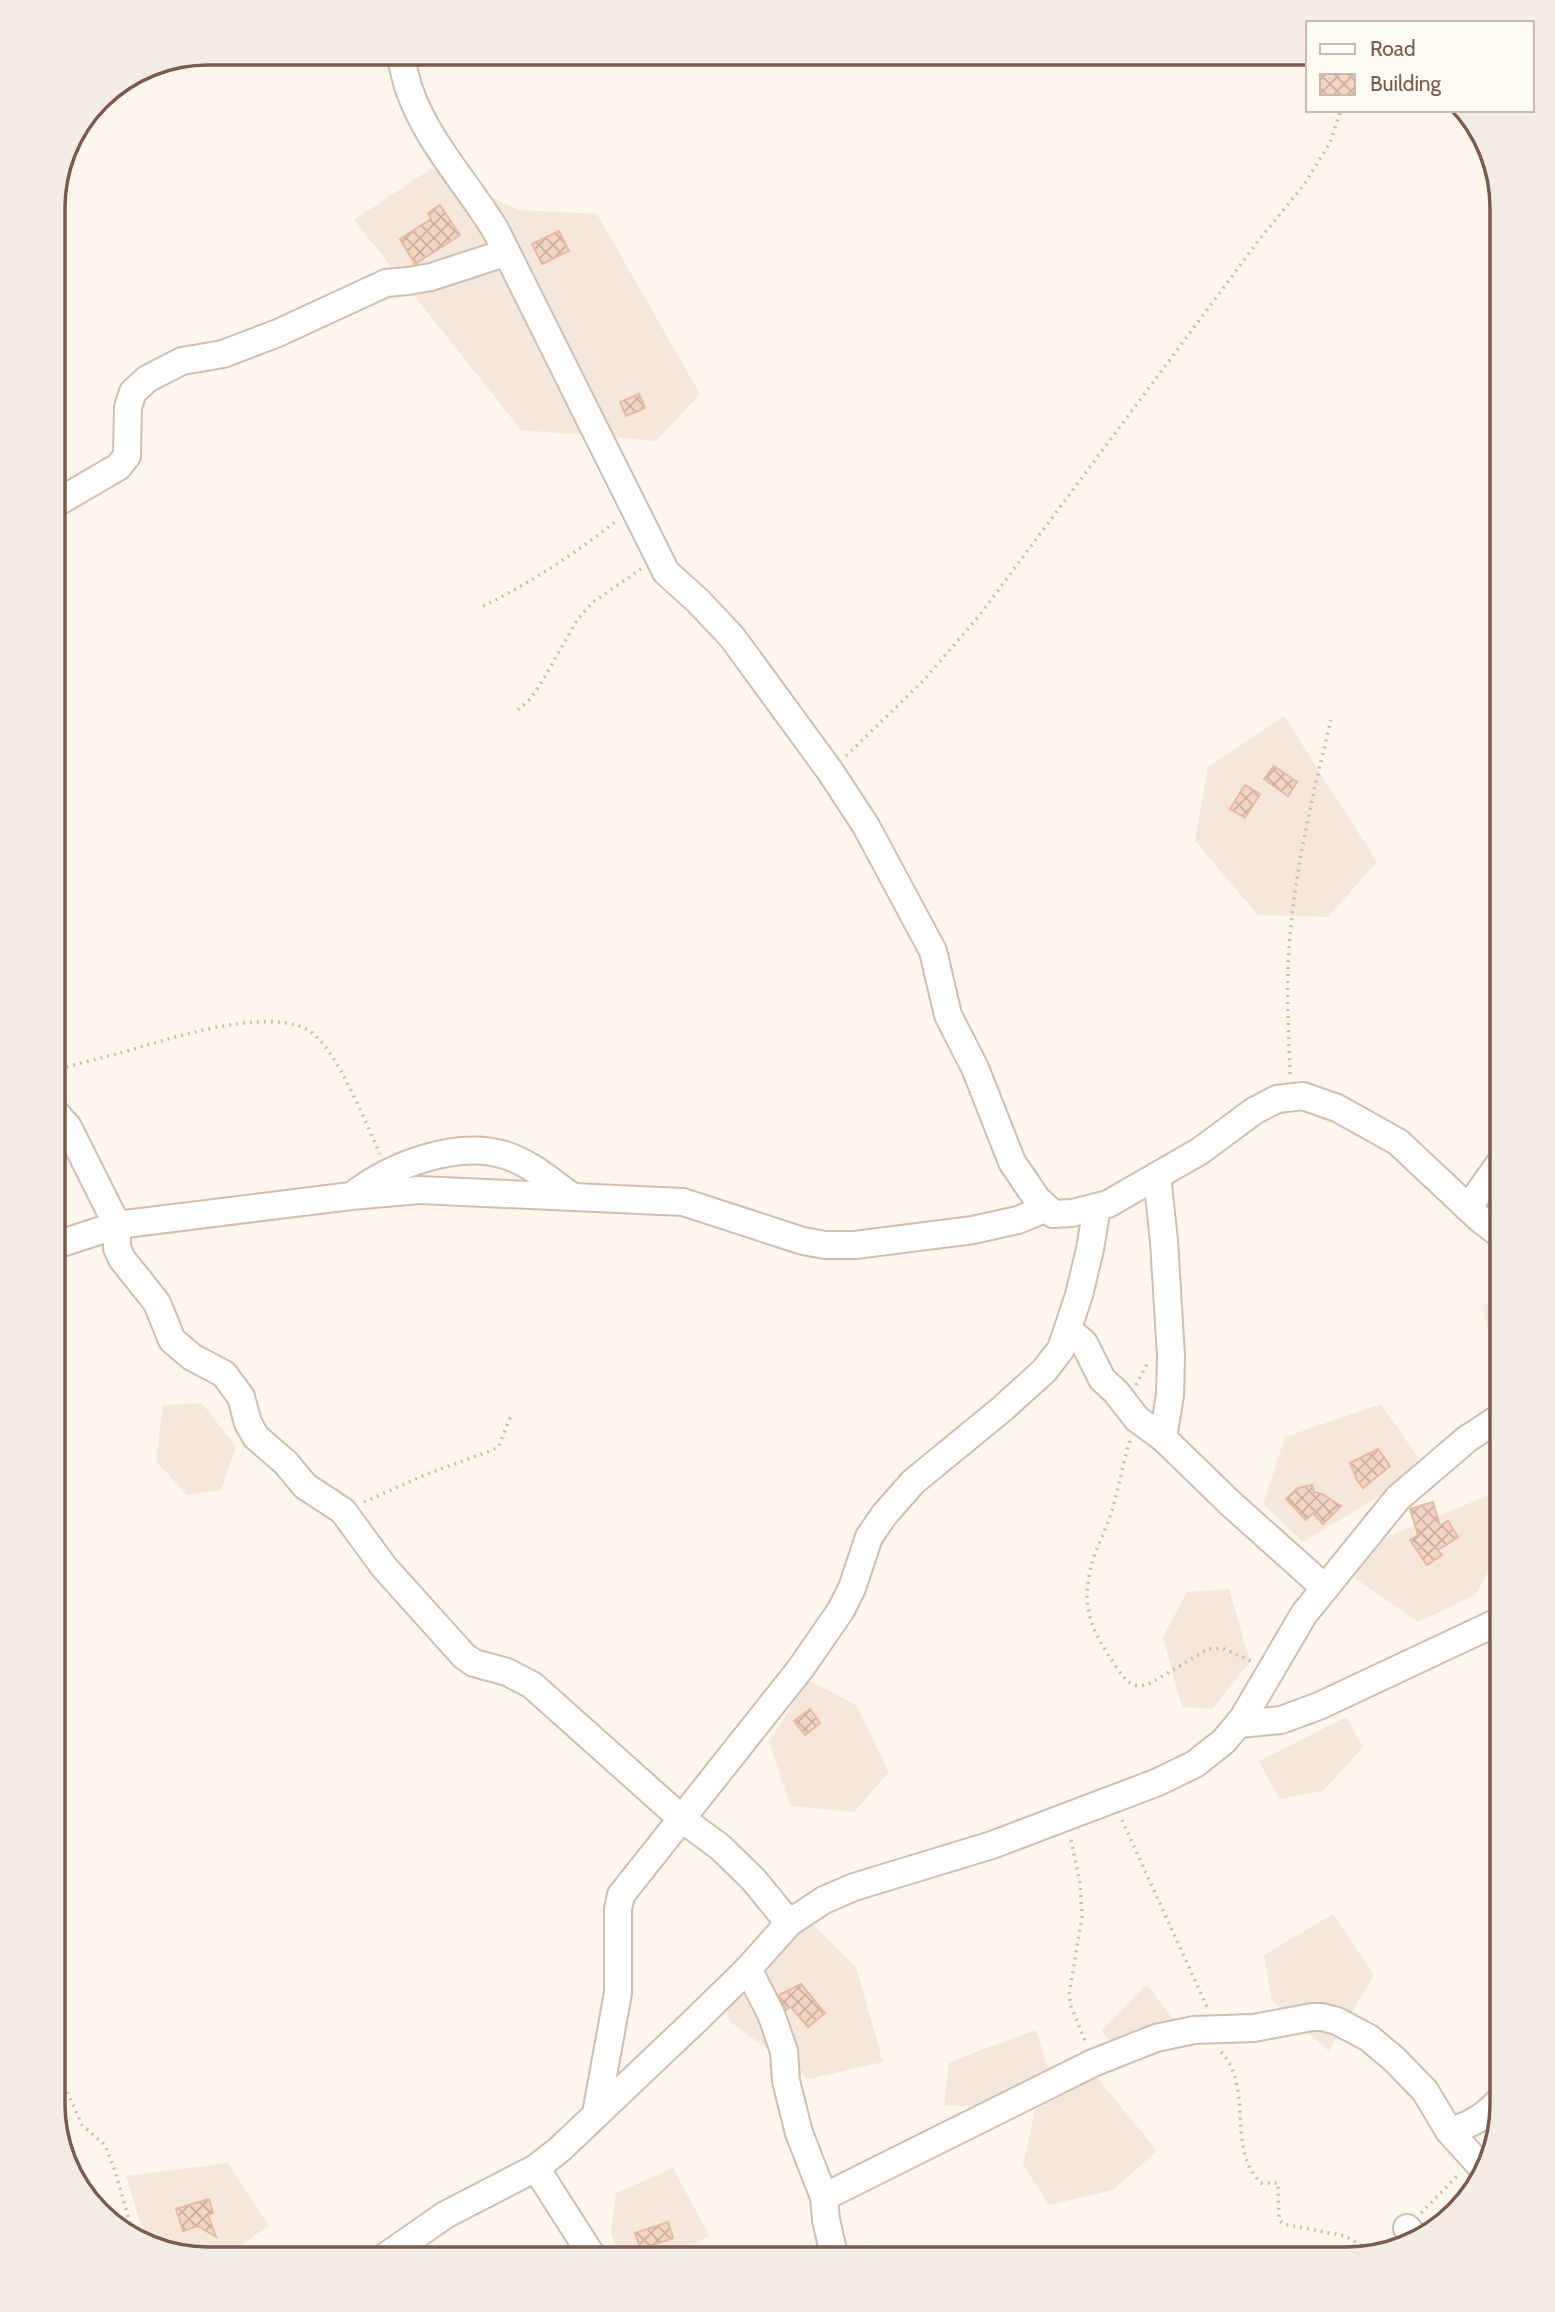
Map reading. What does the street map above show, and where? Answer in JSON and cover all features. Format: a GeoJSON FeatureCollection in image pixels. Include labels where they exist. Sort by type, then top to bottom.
{"type":"FeatureCollection","features":[{"type":"Feature","properties":{"kind":"street"},"geometry":{"type":"LineString","coordinates":[[402,65],[409,90],[423,119],[453,169],[479,203],[666,572],[732,637],[830,771],[866,826],[933,951],[948,1015],[975,1068],[1013,1162],[1037,1199],[1053,1214],[1072,1213],[1108,1204],[1200,1150],[1254,1111],[1277,1100],[1303,1096],[1336,1108],[1398,1142],[1490,1226]]}},
{"type":"Feature","properties":{"kind":"street"},"geometry":{"type":"LineString","coordinates":[[65,498],[118,467],[125,460],[128,407],[133,392],[147,379],[182,361],[223,354],[278,333],[386,283],[431,277],[505,253]]}},
{"type":"Feature","properties":{"kind":"street"},"geometry":{"type":"LineString","coordinates":[[65,1124],[117,1225],[117,1248],[122,1259],[156,1303],[172,1340],[192,1357],[224,1374],[241,1397],[248,1423],[256,1437],[286,1463],[305,1486],[343,1511],[384,1567],[464,1656],[474,1663],[507,1672],[532,1685],[682,1818],[720,1847],[753,1879],[789,1923]]}},
{"type":"Feature","properties":{"kind":"street"},"geometry":{"type":"LineString","coordinates":[[352,1196],[369,1182],[415,1161],[465,1151],[504,1154],[532,1167],[570,1195]]}},
{"type":"Feature","properties":{"kind":"street"},"geometry":{"type":"LineString","coordinates":[[1157,1176],[1171,1356],[1170,1395],[1163,1438]]}},
{"type":"Feature","properties":{"kind":"street"},"geometry":{"type":"LineString","coordinates":[[1468,1208],[1490,1178]]}},
{"type":"Feature","properties":{"kind":"street"},"geometry":{"type":"LineString","coordinates":[[65,1242],[117,1225],[419,1190],[682,1202],[803,1241],[825,1245],[855,1245],[973,1230],[1018,1220],[1047,1208]]}},
{"type":"Feature","properties":{"kind":"street"},"geometry":{"type":"LineString","coordinates":[[596,2114],[618,1993],[618,1909],[621,1895],[801,1668],[841,1610],[852,1588],[869,1537],[884,1515],[913,1482],[1044,1371],[1061,1349],[1069,1330],[1090,1249],[1097,1207]]}},
{"type":"Feature","properties":{"kind":"street"},"geometry":{"type":"LineString","coordinates":[[1069,1330],[1084,1343],[1102,1379],[1137,1419],[1163,1438],[1230,1503],[1325,1588]]}},
{"type":"Feature","properties":{"kind":"street"},"geometry":{"type":"LineString","coordinates":[[398,2247],[445,2215],[536,2168],[561,2149],[748,1969],[789,1923],[824,1899],[854,1887],[979,1849],[1158,1782],[1195,1764],[1224,1741],[1239,1724],[1304,1614],[1398,1497],[1467,1439],[1490,1424]]}},
{"type":"Feature","properties":{"kind":"street"},"geometry":{"type":"LineString","coordinates":[[1239,1724],[1281,1720],[1319,1706],[1490,1626]]}},
{"type":"Feature","properties":{"kind":"street"},"geometry":{"type":"LineString","coordinates":[[748,1969],[771,2014],[784,2050],[786,2081],[799,2133],[824,2197],[833,2247]]}},
{"type":"Feature","properties":{"kind":"street"},"geometry":{"type":"LineString","coordinates":[[824,2197],[1093,2063],[1156,2038],[1208,2030],[1254,2028],[1312,2017],[1337,2021],[1369,2038],[1410,2074],[1425,2091],[1449,2131],[1477,2163]]}},
{"type":"Feature","properties":{"kind":"street"},"geometry":{"type":"LineString","coordinates":[[1449,2131],[1484,2116],[1490,2111]]}},
{"type":"Feature","properties":{"kind":"street"},"geometry":{"type":"LineString","coordinates":[[536,2168],[586,2247]]}},
{"type":"Feature","properties":{"kind":"path"},"geometry":{"type":"LineString","coordinates":[[830,771],[924,680],[979,616],[1063,499],[1303,186],[1330,144],[1340,112]]}},
{"type":"Feature","properties":{"kind":"path"},"geometry":{"type":"LineString","coordinates":[[482,606],[504,596],[574,551],[633,507]]}},
{"type":"Feature","properties":{"kind":"path"},"geometry":{"type":"LineString","coordinates":[[518,710],[531,698],[543,680],[577,620],[593,603],[659,557]]}},
{"type":"Feature","properties":{"kind":"path"},"geometry":{"type":"LineString","coordinates":[[1291,1097],[1288,1001],[1290,938],[1296,890],[1331,720]]}},
{"type":"Feature","properties":{"kind":"path"},"geometry":{"type":"LineString","coordinates":[[65,1068],[221,1026],[259,1022],[287,1024],[308,1030],[324,1044],[341,1072],[388,1172]]}},
{"type":"Feature","properties":{"kind":"path"},"geometry":{"type":"LineString","coordinates":[[343,1511],[427,1474],[493,1450],[499,1446],[511,1415]]}},
{"type":"Feature","properties":{"kind":"path"},"geometry":{"type":"LineString","coordinates":[[1137,1419],[1126,1452],[1112,1513],[1088,1578],[1088,1614],[1100,1641],[1126,1681],[1133,1685],[1151,1683],[1208,1649],[1222,1648],[1270,1671]]}},
{"type":"Feature","properties":{"kind":"path"},"geometry":{"type":"LineString","coordinates":[[1112,1799],[1190,1967],[1208,2030],[1235,2075],[1240,2092],[1243,2150],[1252,2174],[1262,2183],[1278,2183],[1279,2218],[1283,2224],[1345,2236],[1363,2246]]}},
{"type":"Feature","properties":{"kind":"path"},"geometry":{"type":"LineString","coordinates":[[1066,1817],[1080,1884],[1082,1917],[1069,1994],[1093,2063]]}},
{"type":"Feature","properties":{"kind":"path"},"geometry":{"type":"LineString","coordinates":[[65,2088],[82,2125],[105,2145],[130,2224]]}},
{"type":"Feature","properties":{"kind":"path"},"geometry":{"type":"LineString","coordinates":[[1417,2229],[1474,2171]]}},
{"type":"Feature","properties":{"kind":"shaded area"},"geometry":{"type":"Polygon","coordinates":[[[432,168],[518,210],[597,214],[700,394],[656,441],[521,430],[354,220],[432,168]]]}},
{"type":"Feature","properties":{"kind":"shaded area"},"geometry":{"type":"Polygon","coordinates":[[[1284,716],[1377,862],[1328,917],[1258,915],[1195,841],[1208,767],[1284,716]]]}},
{"type":"Feature","properties":{"kind":"shaded area"},"geometry":{"type":"Polygon","coordinates":[[[1490,1303],[1490,1342],[1483,1306],[1490,1303]]]}},
{"type":"Feature","properties":{"kind":"shaded area"},"geometry":{"type":"Polygon","coordinates":[[[202,1403],[236,1447],[221,1490],[187,1495],[156,1461],[163,1405],[202,1403]]]}},
{"type":"Feature","properties":{"kind":"shaded area"},"geometry":{"type":"Polygon","coordinates":[[[1381,1404],[1419,1459],[1390,1490],[1303,1542],[1263,1504],[1285,1437],[1381,1404]]]}},
{"type":"Feature","properties":{"kind":"shaded area"},"geometry":{"type":"Polygon","coordinates":[[[1490,1495],[1490,1569],[1475,1595],[1418,1622],[1356,1579],[1353,1551],[1490,1495]]]}},
{"type":"Feature","properties":{"kind":"shaded area"},"geometry":{"type":"Polygon","coordinates":[[[1229,1589],[1250,1662],[1212,1709],[1182,1707],[1163,1637],[1187,1592],[1229,1589]]]}},
{"type":"Feature","properties":{"kind":"shaded area"},"geometry":{"type":"Polygon","coordinates":[[[808,1680],[856,1705],[889,1772],[854,1812],[790,1806],[769,1742],[808,1680]]]}},
{"type":"Feature","properties":{"kind":"shaded area"},"geometry":{"type":"Polygon","coordinates":[[[1346,1717],[1363,1747],[1323,1791],[1279,1799],[1259,1761],[1346,1717]]]}},
{"type":"Feature","properties":{"kind":"shaded area"},"geometry":{"type":"Polygon","coordinates":[[[1333,1914],[1374,1975],[1329,2051],[1272,2001],[1264,1955],[1333,1914]]]}},
{"type":"Feature","properties":{"kind":"shaded area"},"geometry":{"type":"Polygon","coordinates":[[[812,1923],[856,1967],[883,2062],[809,2079],[729,2021],[722,1978],[812,1923]]]}},
{"type":"Feature","properties":{"kind":"shaded area"},"geometry":{"type":"Polygon","coordinates":[[[1147,1984],[1181,2030],[1160,2048],[1131,2062],[1101,2031],[1147,1984]]]}},
{"type":"Feature","properties":{"kind":"shaded area"},"geometry":{"type":"Polygon","coordinates":[[[1036,2030],[1048,2068],[1029,2106],[944,2106],[949,2062],[1036,2030]]]}},
{"type":"Feature","properties":{"kind":"shaded area"},"geometry":{"type":"Polygon","coordinates":[[[1091,2070],[1157,2151],[1113,2190],[1049,2205],[1023,2165],[1035,2111],[1091,2070]]]}},
{"type":"Feature","properties":{"kind":"shaded area"},"geometry":{"type":"Polygon","coordinates":[[[228,2163],[269,2226],[238,2247],[198,2247],[170,2242],[143,2231],[126,2176],[228,2163]]]}},
{"type":"Feature","properties":{"kind":"shaded area"},"geometry":{"type":"Polygon","coordinates":[[[673,2168],[709,2235],[692,2247],[616,2247],[611,2233],[616,2193],[673,2168]]]}},
{"type":"Feature","properties":{"kind":"building"},"geometry":{"type":"Polygon","coordinates":[[[440,205],[460,235],[415,264],[400,239],[431,219],[428,213],[440,205]]]}},
{"type":"Feature","properties":{"kind":"building"},"geometry":{"type":"Polygon","coordinates":[[[559,231],[569,251],[542,264],[532,244],[559,231]]]}},
{"type":"Feature","properties":{"kind":"building"},"geometry":{"type":"Polygon","coordinates":[[[639,394],[645,408],[626,416],[620,402],[639,394]]]}},
{"type":"Feature","properties":{"kind":"building"},"geometry":{"type":"Polygon","coordinates":[[[1274,766],[1297,782],[1288,796],[1264,779],[1274,766]]]}},
{"type":"Feature","properties":{"kind":"building"},"geometry":{"type":"Polygon","coordinates":[[[1245,785],[1260,794],[1245,818],[1230,809],[1245,785]]]}},
{"type":"Feature","properties":{"kind":"building"},"geometry":{"type":"Polygon","coordinates":[[[1378,1449],[1390,1466],[1363,1488],[1350,1463],[1378,1449]]]}},
{"type":"Feature","properties":{"kind":"building"},"geometry":{"type":"Polygon","coordinates":[[[1312,1485],[1314,1492],[1341,1506],[1323,1524],[1313,1513],[1306,1520],[1286,1499],[1298,1488],[1312,1485]]]}},
{"type":"Feature","properties":{"kind":"building"},"geometry":{"type":"Polygon","coordinates":[[[1433,1502],[1440,1526],[1448,1521],[1458,1537],[1438,1550],[1442,1555],[1427,1565],[1410,1540],[1418,1535],[1410,1509],[1433,1502]]]}},
{"type":"Feature","properties":{"kind":"building"},"geometry":{"type":"Polygon","coordinates":[[[810,1709],[820,1723],[805,1735],[794,1721],[810,1709]]]}},
{"type":"Feature","properties":{"kind":"building"},"geometry":{"type":"Polygon","coordinates":[[[801,1984],[825,2013],[808,2027],[791,2007],[786,2010],[779,1995],[801,1984]]]}},
{"type":"Feature","properties":{"kind":"building"},"geometry":{"type":"Polygon","coordinates":[[[209,2199],[213,2213],[208,2215],[216,2237],[198,2226],[183,2231],[176,2209],[209,2199]]]}},
{"type":"Feature","properties":{"kind":"building"},"geometry":{"type":"Polygon","coordinates":[[[668,2222],[673,2238],[640,2247],[635,2233],[668,2222]]]}}]}
